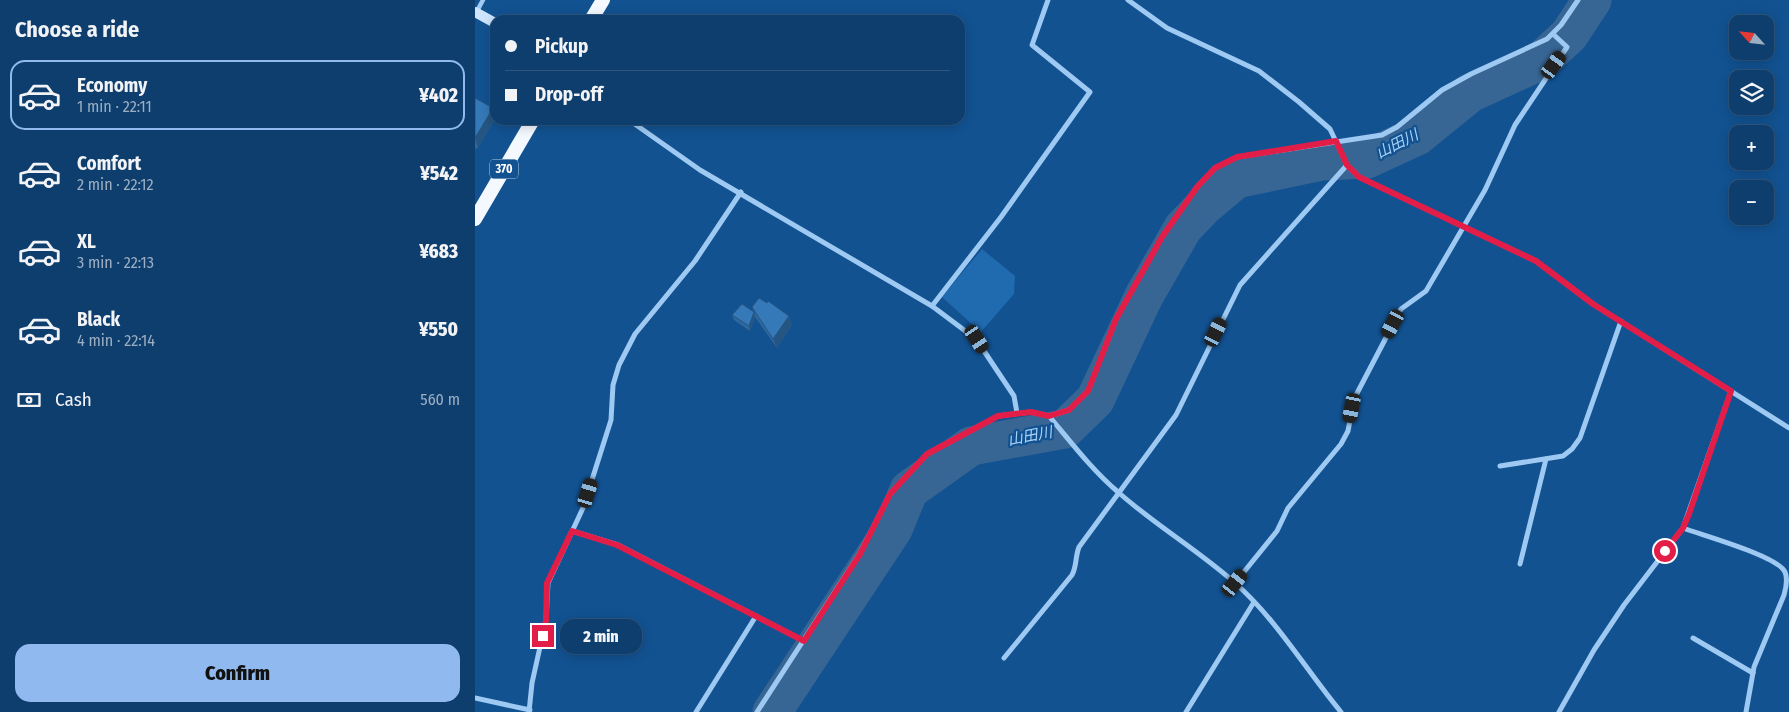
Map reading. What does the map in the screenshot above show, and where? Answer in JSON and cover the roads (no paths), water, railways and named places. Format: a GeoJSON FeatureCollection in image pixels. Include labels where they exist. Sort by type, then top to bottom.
{"type":"FeatureCollection","features":[{"type":"Feature","properties":{"kind":"highway"},"geometry":{"type":"LineString","coordinates":[[594,15],[603,0]]}},
{"type":"Feature","properties":{"kind":"highway","name":"370"},"geometry":{"type":"LineString","coordinates":[[475,219],[530,125]]}},
{"type":"Feature","properties":{"kind":"main road"},"geometry":{"type":"LineString","coordinates":[[475,13],[490,20]]}},
{"type":"Feature","properties":{"kind":"street"},"geometry":{"type":"LineString","coordinates":[[475,13],[483,0]]}},
{"type":"Feature","properties":{"kind":"street"},"geometry":{"type":"LineString","coordinates":[[932,306],[1001,217],[1090,92],[1032,45],[1048,0]]}},
{"type":"Feature","properties":{"kind":"street"},"geometry":{"type":"LineString","coordinates":[[1128,0],[1167,28],[1259,71],[1330,129],[1347,165],[1359,177],[1536,261],[1593,304],[1789,428]]}},
{"type":"Feature","properties":{"kind":"street"},"geometry":{"type":"LineString","coordinates":[[757,712],[860,554],[890,494],[927,454],[998,416],[1031,412],[1049,416],[1069,410],[1088,391],[1116,319],[1162,237],[1197,187],[1215,168],[1237,157],[1382,135],[1397,127],[1442,90],[1471,74],[1538,45],[1553,34],[1578,0]]}},
{"type":"Feature","properties":{"kind":"street"},"geometry":{"type":"LineString","coordinates":[[1235,583],[1277,531],[1288,508],[1341,444],[1348,431],[1354,399],[1401,308],[1426,291],[1465,228],[1515,125],[1567,47],[1553,34]]}},
{"type":"Feature","properties":{"kind":"street"},"geometry":{"type":"LineString","coordinates":[[636,125],[700,170],[741,192],[932,306],[977,339],[1014,396],[1017,413]]}},
{"type":"Feature","properties":{"kind":"street"},"geometry":{"type":"LineString","coordinates":[[1004,658],[1072,575],[1076,568],[1075,556],[1079,547],[1176,415],[1240,285],[1347,165]]}},
{"type":"Feature","properties":{"kind":"street"},"geometry":{"type":"LineString","coordinates":[[475,698],[529,711],[532,683],[546,620],[547,583],[583,508],[611,420],[613,385],[619,365],[635,334],[695,262],[741,192]]}},
{"type":"Feature","properties":{"kind":"street"},"geometry":{"type":"LineString","coordinates":[[1500,466],[1563,456],[1572,449],[1580,438],[1621,321]]}},
{"type":"Feature","properties":{"kind":"street"},"geometry":{"type":"LineString","coordinates":[[1559,712],[1594,650],[1624,605],[1683,528],[1731,391]]}},
{"type":"Feature","properties":{"kind":"street"},"geometry":{"type":"LineString","coordinates":[[1049,416],[1094,470],[1118,493],[1235,583],[1254,602],[1341,712]]}},
{"type":"Feature","properties":{"kind":"street"},"geometry":{"type":"LineString","coordinates":[[1520,564],[1546,459]]}},
{"type":"Feature","properties":{"kind":"street"},"geometry":{"type":"LineString","coordinates":[[1683,528],[1761,556],[1777,564],[1785,571],[1787,584],[1753,673],[1746,712]]}},
{"type":"Feature","properties":{"kind":"street"},"geometry":{"type":"LineString","coordinates":[[572,531],[617,545],[804,641]]}},
{"type":"Feature","properties":{"kind":"street"},"geometry":{"type":"LineString","coordinates":[[1186,712],[1254,602]]}},
{"type":"Feature","properties":{"kind":"street"},"geometry":{"type":"LineString","coordinates":[[696,712],[756,616]]}},
{"type":"Feature","properties":{"kind":"street"},"geometry":{"type":"LineString","coordinates":[[1693,638],[1753,673]]}},
{"type":"Feature","properties":{"kind":"waterway","name":"山田川"},"geometry":{"type":"LineString","coordinates":[[772,712],[893,529],[909,490],[971,446],[1065,429],[1095,400],[1144,296],[1183,228],[1204,206],[1236,179],[1322,161],[1367,159],[1417,136],[1470,93],[1542,60],[1569,35],[1592,0]]}}]}
